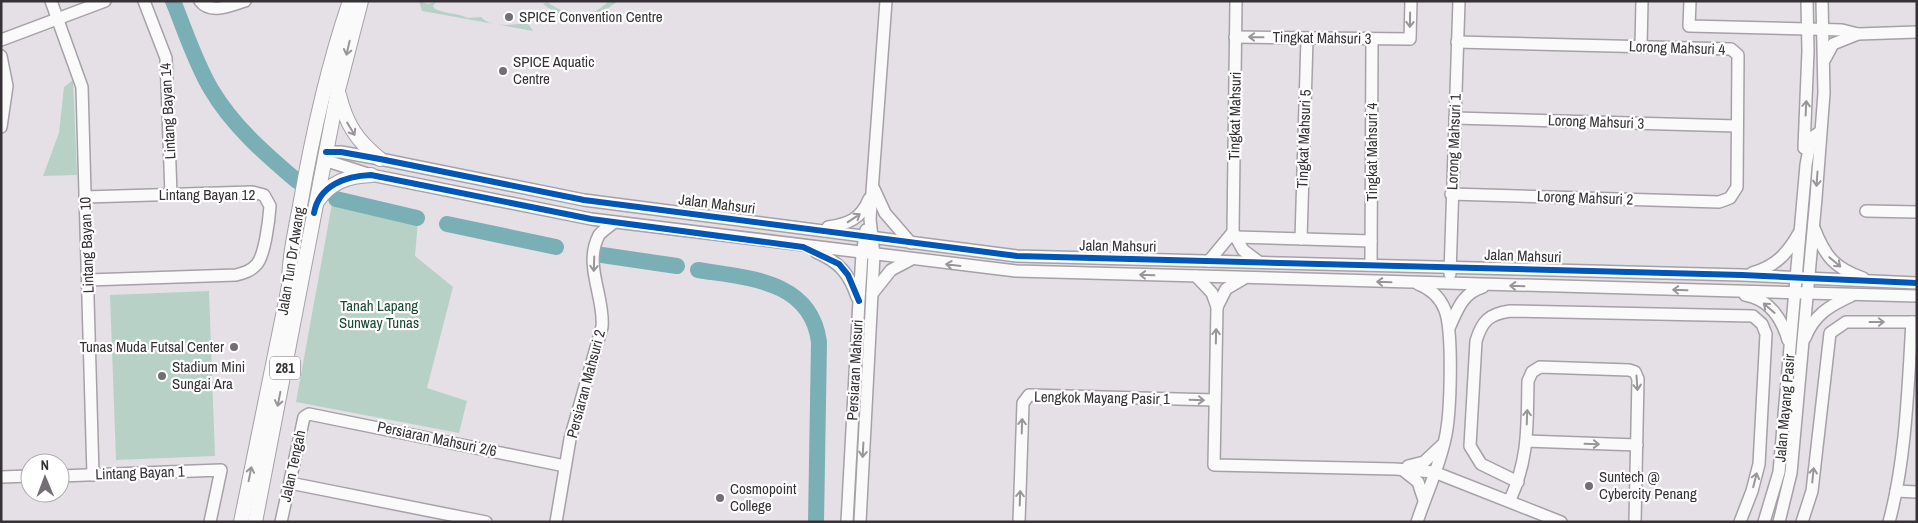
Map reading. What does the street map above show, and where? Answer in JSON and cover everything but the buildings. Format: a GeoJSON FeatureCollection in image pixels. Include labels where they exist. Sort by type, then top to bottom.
{"type":"FeatureCollection","features":[{"type":"Feature","properties":{"kind":"main road","name":"Jalan Tun Dr Awang"},"geometry":{"type":"LineString","coordinates":[[241,522],[289,286],[292,249],[313,138],[350,1]]}},
{"type":"Feature","properties":{"kind":"main road","name":"Jalan Tun Dr Awang"},"geometry":{"type":"LineString","coordinates":[[255,522],[324,156],[338,90],[362,1]]}},
{"type":"Feature","properties":{"kind":"main road"},"geometry":{"type":"LineString","coordinates":[[338,90],[347,122],[354,134],[362,144],[380,159]]}},
{"type":"Feature","properties":{"kind":"main road"},"geometry":{"type":"LineString","coordinates":[[289,286],[294,274],[316,162],[324,156],[313,138]]}},
{"type":"Feature","properties":{"kind":"main road"},"geometry":{"type":"LineString","coordinates":[[316,205],[326,191],[343,179],[371,175]]}},
{"type":"Feature","properties":{"kind":"street","name":"Lintang Bayan 10"},"geometry":{"type":"LineString","coordinates":[[51,1],[82,86],[93,475]]}},
{"type":"Feature","properties":{"kind":"street"},"geometry":{"type":"LineString","coordinates":[[1,40],[105,1]]}},
{"type":"Feature","properties":{"kind":"street","name":"Lintang Bayan 14"},"geometry":{"type":"LineString","coordinates":[[144,1],[166,58],[171,194]]}},
{"type":"Feature","properties":{"kind":"street"},"geometry":{"type":"LineString","coordinates":[[200,1],[209,8],[217,9],[246,1]]}},
{"type":"Feature","properties":{"kind":"street","name":"Persiaran Mahsuri"},"geometry":{"type":"LineString","coordinates":[[860,522],[870,296],[868,254],[886,1]]}},
{"type":"Feature","properties":{"kind":"street","name":"Tingkat Mahsuri"},"geometry":{"type":"LineString","coordinates":[[1234,234],[1236,1]]}},
{"type":"Feature","properties":{"kind":"street","name":"Tingkat Mahsuri 3"},"geometry":{"type":"LineString","coordinates":[[1235,37],[1410,39],[1410,1]]}},
{"type":"Feature","properties":{"kind":"street","name":"Lorong Mahsuri 1"},"geometry":{"type":"LineString","coordinates":[[1450,284],[1451,194],[1459,1]]}},
{"type":"Feature","properties":{"kind":"street"},"geometry":{"type":"LineString","coordinates":[[1641,46],[1642,1]]}},
{"type":"Feature","properties":{"kind":"street"},"geometry":{"type":"LineString","coordinates":[[1690,1],[1689,26],[1842,30],[1858,34],[1917,32]]}},
{"type":"Feature","properties":{"kind":"street"},"geometry":{"type":"LineString","coordinates":[[1806,164],[1804,153],[1808,29],[1807,1]]}},
{"type":"Feature","properties":{"kind":"street"},"geometry":{"type":"LineString","coordinates":[[1802,278],[1813,227],[1820,132],[1825,59],[1822,1]]}},
{"type":"Feature","properties":{"kind":"street"},"geometry":{"type":"LineString","coordinates":[[1825,59],[1833,44],[1858,34]]}},
{"type":"Feature","properties":{"kind":"street","name":"Tingkat Mahsuri 5"},"geometry":{"type":"LineString","coordinates":[[1301,239],[1308,39]]}},
{"type":"Feature","properties":{"kind":"street","name":"Tingkat Mahsuri 4"},"geometry":{"type":"LineString","coordinates":[[1371,265],[1372,39]]}},
{"type":"Feature","properties":{"kind":"street","name":"Lorong Mahsuri 4"},"geometry":{"type":"LineString","coordinates":[[1457,42],[1731,49],[1738,55],[1737,187],[1730,198],[1719,202]]}},
{"type":"Feature","properties":{"kind":"street"},"geometry":{"type":"LineString","coordinates":[[1,56],[7,86],[1,127]]}},
{"type":"Feature","properties":{"kind":"street","name":"Lorong Mahsuri 3"},"geometry":{"type":"LineString","coordinates":[[1455,118],[1737,126]]}},
{"type":"Feature","properties":{"kind":"street"},"geometry":{"type":"LineString","coordinates":[[1802,278],[1801,229],[1806,164],[1811,138],[1820,132]]}},
{"type":"Feature","properties":{"kind":"street","name":"Jalan Mahsuri"},"geometry":{"type":"LineString","coordinates":[[324,156],[341,152],[584,200],[1017,256],[1742,275],[1917,283]]}},
{"type":"Feature","properties":{"kind":"street","name":"Jalan Mahsuri"},"geometry":{"type":"LineString","coordinates":[[324,156],[371,175],[614,222],[803,247],[1016,271],[1917,296]]}},
{"type":"Feature","properties":{"kind":"street"},"geometry":{"type":"LineString","coordinates":[[816,229],[842,224],[859,217],[868,201],[873,185]]}},
{"type":"Feature","properties":{"kind":"street"},"geometry":{"type":"LineString","coordinates":[[873,185],[885,213],[911,243]]}},
{"type":"Feature","properties":{"kind":"street","name":"Lintang Bayan 12"},"geometry":{"type":"LineString","coordinates":[[86,197],[252,192],[264,196],[270,206],[260,258],[252,269],[236,275],[88,280]]}},
{"type":"Feature","properties":{"kind":"street","name":"Lorong Mahsuri 2"},"geometry":{"type":"LineString","coordinates":[[1451,194],[1719,202]]}},
{"type":"Feature","properties":{"kind":"street"},"geometry":{"type":"LineString","coordinates":[[1866,211],[1917,212]]}},
{"type":"Feature","properties":{"kind":"street","name":"Persiaran Mahsuri 2"},"geometry":{"type":"LineString","coordinates":[[556,522],[565,466],[603,318],[593,260],[600,235],[614,222]]}},
{"type":"Feature","properties":{"kind":"street"},"geometry":{"type":"LineString","coordinates":[[1813,227],[1828,257],[1838,267],[1872,281]]}},
{"type":"Feature","properties":{"kind":"street"},"geometry":{"type":"LineString","coordinates":[[1742,275],[1765,269],[1780,260],[1790,248],[1801,229]]}},
{"type":"Feature","properties":{"kind":"street"},"geometry":{"type":"LineString","coordinates":[[1234,234],[1301,239],[1371,241]]}},
{"type":"Feature","properties":{"kind":"street"},"geometry":{"type":"LineString","coordinates":[[1209,261],[1234,234]]}},
{"type":"Feature","properties":{"kind":"street"},"geometry":{"type":"LineString","coordinates":[[1234,234],[1243,250],[1259,262]]}},
{"type":"Feature","properties":{"kind":"street"},"geometry":{"type":"LineString","coordinates":[[803,247],[840,264],[848,275],[858,301]]}},
{"type":"Feature","properties":{"kind":"street","name":"Persiaran Mahsuri"},"geometry":{"type":"LineString","coordinates":[[847,522],[858,301],[868,254]]}},
{"type":"Feature","properties":{"kind":"street"},"geometry":{"type":"LineString","coordinates":[[870,296],[876,286],[891,270],[911,260]]}},
{"type":"Feature","properties":{"kind":"street"},"geometry":{"type":"LineString","coordinates":[[1196,276],[1212,293],[1217,307],[1214,466],[1398,469],[1434,472],[1510,500],[1561,522]]}},
{"type":"Feature","properties":{"kind":"street"},"geometry":{"type":"LineString","coordinates":[[1217,307],[1226,289],[1245,278]]}},
{"type":"Feature","properties":{"kind":"street","name":"Jalan Mayang Pasir"},"geometry":{"type":"LineString","coordinates":[[1779,522],[1791,473],[1796,347],[1802,278]]}},
{"type":"Feature","properties":{"kind":"street"},"geometry":{"type":"LineString","coordinates":[[1415,283],[1432,292],[1439,299],[1445,308],[1450,326],[1445,439],[1417,522]]}},
{"type":"Feature","properties":{"kind":"street"},"geometry":{"type":"LineString","coordinates":[[1450,326],[1462,300],[1469,293],[1490,285]]}},
{"type":"Feature","properties":{"kind":"street"},"geometry":{"type":"LineString","coordinates":[[1728,292],[1751,296],[1768,305],[1796,347],[1821,312],[1854,295]]}},
{"type":"Feature","properties":{"kind":"street"},"geometry":{"type":"LineString","coordinates":[[1518,482],[1481,464],[1470,446],[1476,340],[1480,325],[1496,313],[1520,311],[1753,316],[1762,324],[1766,334],[1761,436],[1759,464],[1752,491],[1740,522]]}},
{"type":"Feature","properties":{"kind":"street"},"geometry":{"type":"LineString","coordinates":[[1802,522],[1812,491],[1830,332],[1838,325],[1846,322],[1914,322],[1912,406],[1889,522]]}},
{"type":"Feature","properties":{"kind":"street","name":"Jalan Mayang Pasir"},"geometry":{"type":"LineString","coordinates":[[1764,522],[1775,492],[1796,347]]}},
{"type":"Feature","properties":{"kind":"street"},"geometry":{"type":"LineString","coordinates":[[1510,500],[1523,468],[1528,381],[1532,372],[1540,367],[1632,371],[1638,379],[1635,522]]}},
{"type":"Feature","properties":{"kind":"street","name":"Lengkok Mayang Pasir 1"},"geometry":{"type":"LineString","coordinates":[[1019,522],[1023,403],[1029,395],[1215,400]]}},
{"type":"Feature","properties":{"kind":"street","name":"Persiaran Mahsuri 2/6"},"geometry":{"type":"LineString","coordinates":[[309,414],[565,466]]}},
{"type":"Feature","properties":{"kind":"street","name":"Jalan Tengah"},"geometry":{"type":"LineString","coordinates":[[281,522],[304,417],[309,414]]}},
{"type":"Feature","properties":{"kind":"street"},"geometry":{"type":"LineString","coordinates":[[1761,436],[1782,437]]}},
{"type":"Feature","properties":{"kind":"street"},"geometry":{"type":"LineString","coordinates":[[1398,469],[1424,462],[1439,450],[1445,439]]}},
{"type":"Feature","properties":{"kind":"street"},"geometry":{"type":"LineString","coordinates":[[1526,441],[1637,446]]}},
{"type":"Feature","properties":{"kind":"street"},"geometry":{"type":"LineString","coordinates":[[1398,469],[1418,482],[1424,502]]}},
{"type":"Feature","properties":{"kind":"street","name":"Lintang Bayan 1"},"geometry":{"type":"LineString","coordinates":[[70,476],[221,470],[210,522]]}},
{"type":"Feature","properties":{"kind":"street"},"geometry":{"type":"LineString","coordinates":[[1,477],[20,476]]}},
{"type":"Feature","properties":{"kind":"street"},"geometry":{"type":"LineString","coordinates":[[290,484],[486,522]]}},
{"type":"Feature","properties":{"kind":"street"},"geometry":{"type":"LineString","coordinates":[[1896,491],[1917,492]]}},
{"type":"Feature","properties":{"kind":"green space"},"geometry":{"type":"Polygon","coordinates":[[[419,1],[428,4],[436,2],[433,6],[440,11],[468,18],[481,17],[491,23],[510,25],[528,23],[533,31],[422,11],[419,1]]]}},
{"type":"Feature","properties":{"kind":"green space"},"geometry":{"type":"Polygon","coordinates":[[[609,1],[619,1],[597,18],[590,22],[582,23],[568,20],[543,4],[547,2],[565,12],[579,16],[593,13],[609,1]]]}},
{"type":"Feature","properties":{"kind":"green space"},"geometry":{"type":"Polygon","coordinates":[[[73,80],[77,175],[43,176],[59,133],[64,87],[73,80]]]}},
{"type":"Feature","properties":{"kind":"green space","name":"Tanah Lapang Sunway Tunas"},"geometry":{"type":"Polygon","coordinates":[[[332,204],[418,221],[415,256],[453,287],[427,388],[467,401],[459,433],[296,402],[332,204]]]}},
{"type":"Feature","properties":{"kind":"green space","name":"Stadium Mini Sungai Ara"},"geometry":{"type":"Polygon","coordinates":[[[209,291],[215,456],[116,460],[110,295],[209,291]]]}},
{"type":"Feature","properties":{"kind":"waterway"},"geometry":{"type":"LineString","coordinates":[[173,1],[200,68],[219,102],[239,127],[297,181]]}},
{"type":"Feature","properties":{"kind":"waterway"},"geometry":{"type":"LineString","coordinates":[[336,199],[417,218]]}},
{"type":"Feature","properties":{"kind":"waterway"},"geometry":{"type":"LineString","coordinates":[[447,224],[556,247]]}},
{"type":"Feature","properties":{"kind":"waterway"},"geometry":{"type":"LineString","coordinates":[[602,255],[677,266]]}},
{"type":"Feature","properties":{"kind":"waterway"},"geometry":{"type":"LineString","coordinates":[[698,270],[737,276],[774,286],[790,294],[804,306],[814,321],[819,342],[816,522]]}},
{"type":"Feature","properties":{"kind":"cycle path"},"geometry":{"type":"LineString","coordinates":[[326,152],[341,152],[380,159],[584,200],[1017,256],[1742,275],[1917,283]]}},
{"type":"Feature","properties":{"kind":"cycle path"},"geometry":{"type":"LineString","coordinates":[[314,213],[322,195],[335,184],[352,177],[371,175],[591,219],[803,247],[839,264],[848,275],[859,301]]}},
{"type":"Feature","properties":{"kind":"place","name":"SPICE Convention Centre"},"geometry":{"type":"Point","coordinates":[509,17]}},
{"type":"Feature","properties":{"kind":"place","name":"SPICE Aquatic Centre"},"geometry":{"type":"Point","coordinates":[503,71]}},
{"type":"Feature","properties":{"kind":"place","name":"Tunas Muda Futsal Center"},"geometry":{"type":"Point","coordinates":[234,347]}},
{"type":"Feature","properties":{"kind":"place","name":"Stadium Mini Sungai Ara"},"geometry":{"type":"Point","coordinates":[162,376]}},
{"type":"Feature","properties":{"kind":"place","name":"Suntech @ Cybercity Penang"},"geometry":{"type":"Point","coordinates":[1589,486]}},
{"type":"Feature","properties":{"kind":"place","name":"Cosmopoint College"},"geometry":{"type":"Point","coordinates":[720,498]}}]}
